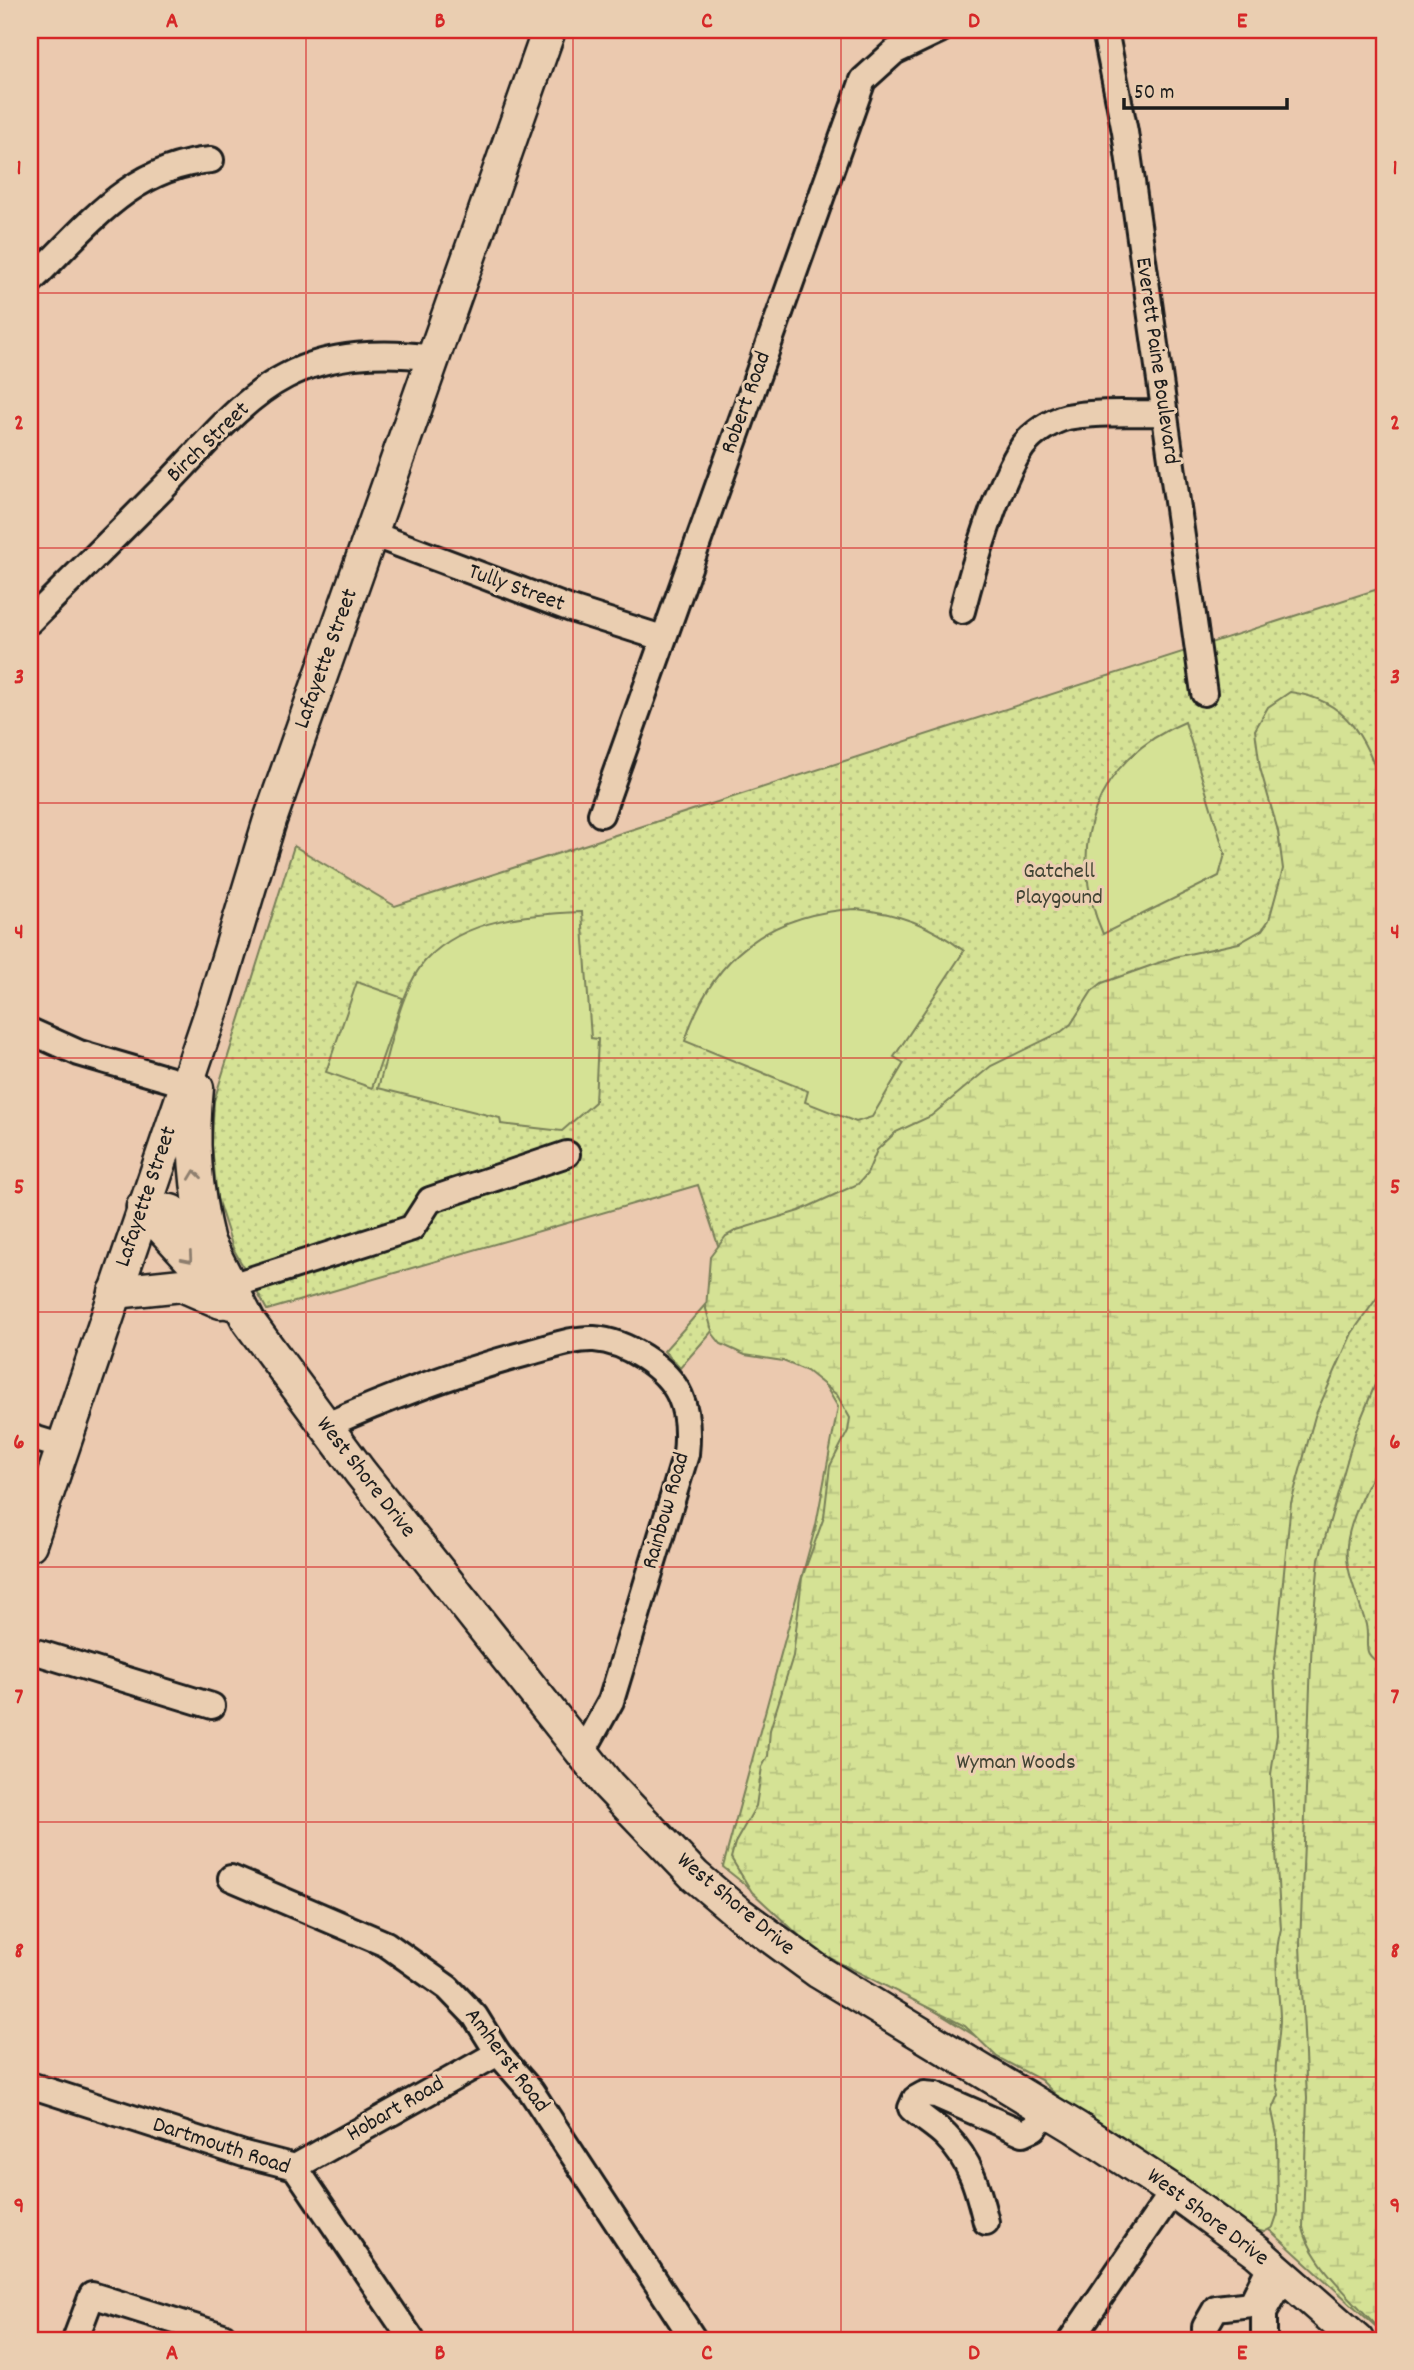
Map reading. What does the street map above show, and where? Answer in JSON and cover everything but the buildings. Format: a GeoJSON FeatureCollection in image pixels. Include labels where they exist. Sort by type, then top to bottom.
{"type":"FeatureCollection","features":[{"type":"Feature","properties":{"kind":"main road","name":"Lafayette Street"},"geometry":{"type":"LineString","coordinates":[[30,1544],[207,1024],[270,820],[549,30]]}},
{"type":"Feature","properties":{"kind":"main road"},"geometry":{"type":"LineString","coordinates":[[207,1024],[192,1133],[194,1172],[208,1242]]}},
{"type":"Feature","properties":{"kind":"main road","name":"West Shore Drive"},"geometry":{"type":"LineString","coordinates":[[143,1207],[171,1211],[186,1219],[208,1242],[249,1322]]}},
{"type":"Feature","properties":{"kind":"main road","name":"West Shore Drive"},"geometry":{"type":"LineString","coordinates":[[143,1207],[194,1266],[249,1322],[325,1426],[582,1753],[653,1835],[695,1876],[778,1943],[860,1998],[1172,2190],[1278,2270],[1354,2338]]}},
{"type":"Feature","properties":{"kind":"main road","name":"Lafayette Street"},"geometry":{"type":"LineString","coordinates":[[115,1292],[150,1286],[182,1285],[211,1295],[249,1322]]}},
{"type":"Feature","properties":{"kind":"street","name":"Robert Road"},"geometry":{"type":"LineString","coordinates":[[601,814],[863,80],[894,52],[940,30]]}},
{"type":"Feature","properties":{"kind":"street","name":"Everett Paine Boulevard"},"geometry":{"type":"LineString","coordinates":[[1105,30],[1125,132],[1204,693]]}},
{"type":"Feature","properties":{"kind":"street"},"geometry":{"type":"LineString","coordinates":[[30,282],[122,194],[149,175],[181,162],[211,160]]}},
{"type":"Feature","properties":{"kind":"street","name":"Birch Street"},"geometry":{"type":"LineString","coordinates":[[30,621],[215,434],[267,387],[312,366],[351,358],[405,354],[432,358]]}},
{"type":"Feature","properties":{"kind":"street"},"geometry":{"type":"LineString","coordinates":[[962,611],[990,522],[1011,467],[1024,445],[1040,429],[1066,417],[1163,413]]}},
{"type":"Feature","properties":{"kind":"street","name":"Tully Street"},"geometry":{"type":"LineString","coordinates":[[372,534],[571,609],[662,638]]}},
{"type":"Feature","properties":{"kind":"street"},"geometry":{"type":"LineString","coordinates":[[30,1031],[79,1053],[185,1084]]}},
{"type":"Feature","properties":{"kind":"street"},"geometry":{"type":"LineString","coordinates":[[231,1286],[412,1228],[430,1200],[567,1154]]}},
{"type":"Feature","properties":{"kind":"street","name":"Rainbow Road"},"geometry":{"type":"LineString","coordinates":[[325,1426],[387,1398],[465,1371],[569,1342],[594,1339],[626,1348],[665,1375],[680,1395],[686,1416],[686,1454],[611,1701],[582,1753]]}},
{"type":"Feature","properties":{"kind":"street"},"geometry":{"type":"LineString","coordinates":[[30,1437],[63,1447]]}},
{"type":"Feature","properties":{"kind":"street"},"geometry":{"type":"LineString","coordinates":[[30,1650],[212,1706]]}},
{"type":"Feature","properties":{"kind":"street","name":"Amherst Road"},"geometry":{"type":"LineString","coordinates":[[232,1878],[386,1944],[448,1988],[475,2016],[498,2053],[531,2091],[694,2340]]}},
{"type":"Feature","properties":{"kind":"street","name":"Hobart Road"},"geometry":{"type":"LineString","coordinates":[[295,2166],[498,2053]]}},
{"type":"Feature","properties":{"kind":"street","name":"Dartmouth Road"},"geometry":{"type":"LineString","coordinates":[[30,2085],[244,2154],[295,2166],[412,2340]]}},
{"type":"Feature","properties":{"kind":"street"},"geometry":{"type":"LineString","coordinates":[[986,2222],[975,2181],[964,2157],[945,2134],[911,2108],[915,2099],[924,2094],[936,2095],[1023,2133],[1034,2128],[1047,2111]]}},
{"type":"Feature","properties":{"kind":"street"},"geometry":{"type":"LineString","coordinates":[[1071,2340],[1172,2190]]}},
{"type":"Feature","properties":{"kind":"street"},"geometry":{"type":"LineString","coordinates":[[1205,2340],[1205,2327],[1216,2308],[1251,2304],[1278,2270]]}},
{"type":"Feature","properties":{"kind":"street"},"geometry":{"type":"LineString","coordinates":[[1264,2340],[1264,2312],[1278,2270]]}},
{"type":"Feature","properties":{"kind":"street"},"geometry":{"type":"LineString","coordinates":[[75,2340],[92,2295],[223,2336],[226,2340]]}},
{"type":"Feature","properties":{"kind":"green space","name":"Gatchell Playgound"},"geometry":{"type":"Polygon","coordinates":[[[1384,587],[1384,2334],[1273,2233],[1166,2154],[796,1925],[723,1867],[816,1525],[838,1407],[760,1276],[680,1368],[664,1351],[729,1278],[698,1185],[267,1310],[233,1248],[217,1198],[212,1145],[214,1101],[294,846],[395,906],[1384,587]]]}},
{"type":"Feature","properties":{"kind":"green space","name":"Wyman Woods"},"geometry":{"type":"Polygon","coordinates":[[[1290,692],[1327,703],[1341,713],[1361,738],[1384,789],[1384,1288],[1352,1333],[1315,1416],[1291,1503],[1274,1670],[1277,1735],[1271,1774],[1281,1929],[1276,1963],[1280,2017],[1276,2076],[1279,2095],[1272,2111],[1277,2135],[1278,2212],[1273,2227],[1264,2232],[1252,2229],[1187,2179],[1121,2144],[1076,2115],[1041,2080],[997,2057],[965,2026],[816,1951],[752,1892],[731,1858],[735,1843],[756,1806],[762,1767],[768,1756],[770,1730],[793,1656],[802,1578],[824,1517],[830,1466],[848,1431],[850,1418],[837,1395],[807,1371],[783,1361],[745,1355],[721,1344],[713,1334],[706,1309],[710,1257],[726,1236],[737,1230],[799,1211],[858,1184],[867,1174],[877,1150],[896,1132],[931,1116],[991,1066],[1061,1032],[1071,1024],[1092,991],[1102,983],[1175,957],[1239,943],[1262,930],[1269,920],[1283,869],[1278,831],[1260,768],[1255,730],[1268,707],[1290,692]]]}},
{"type":"Feature","properties":{"kind":"green space"},"geometry":{"type":"Polygon","coordinates":[[[1185,722],[1225,854],[1219,876],[1103,934],[1092,901],[1087,869],[1088,838],[1096,809],[1109,782],[1129,758],[1154,738],[1185,722]]]}},
{"type":"Feature","properties":{"kind":"green space"},"geometry":{"type":"Polygon","coordinates":[[[856,909],[900,917],[926,927],[964,951],[894,1057],[904,1063],[872,1117],[856,1122],[805,1102],[808,1091],[685,1041],[710,986],[748,945],[796,920],[825,912],[856,909]]]}},
{"type":"Feature","properties":{"kind":"green space"},"geometry":{"type":"Polygon","coordinates":[[[582,912],[591,1038],[598,1039],[595,1102],[562,1131],[501,1124],[500,1118],[378,1088],[410,985],[427,959],[443,945],[460,935],[499,921],[541,914],[582,912]]]}},
{"type":"Feature","properties":{"kind":"green space"},"geometry":{"type":"Polygon","coordinates":[[[357,982],[403,998],[372,1088],[326,1072],[357,982]]]}},
{"type":"Feature","properties":{"kind":"green space"},"geometry":{"type":"Polygon","coordinates":[[[1384,1363],[1384,1449],[1351,1527],[1347,1555],[1348,1568],[1367,1629],[1368,1652],[1384,1665],[1384,2334],[1325,2269],[1307,2241],[1303,2227],[1307,2098],[1300,1945],[1312,1635],[1319,1559],[1355,1433],[1384,1363]]]}}]}
